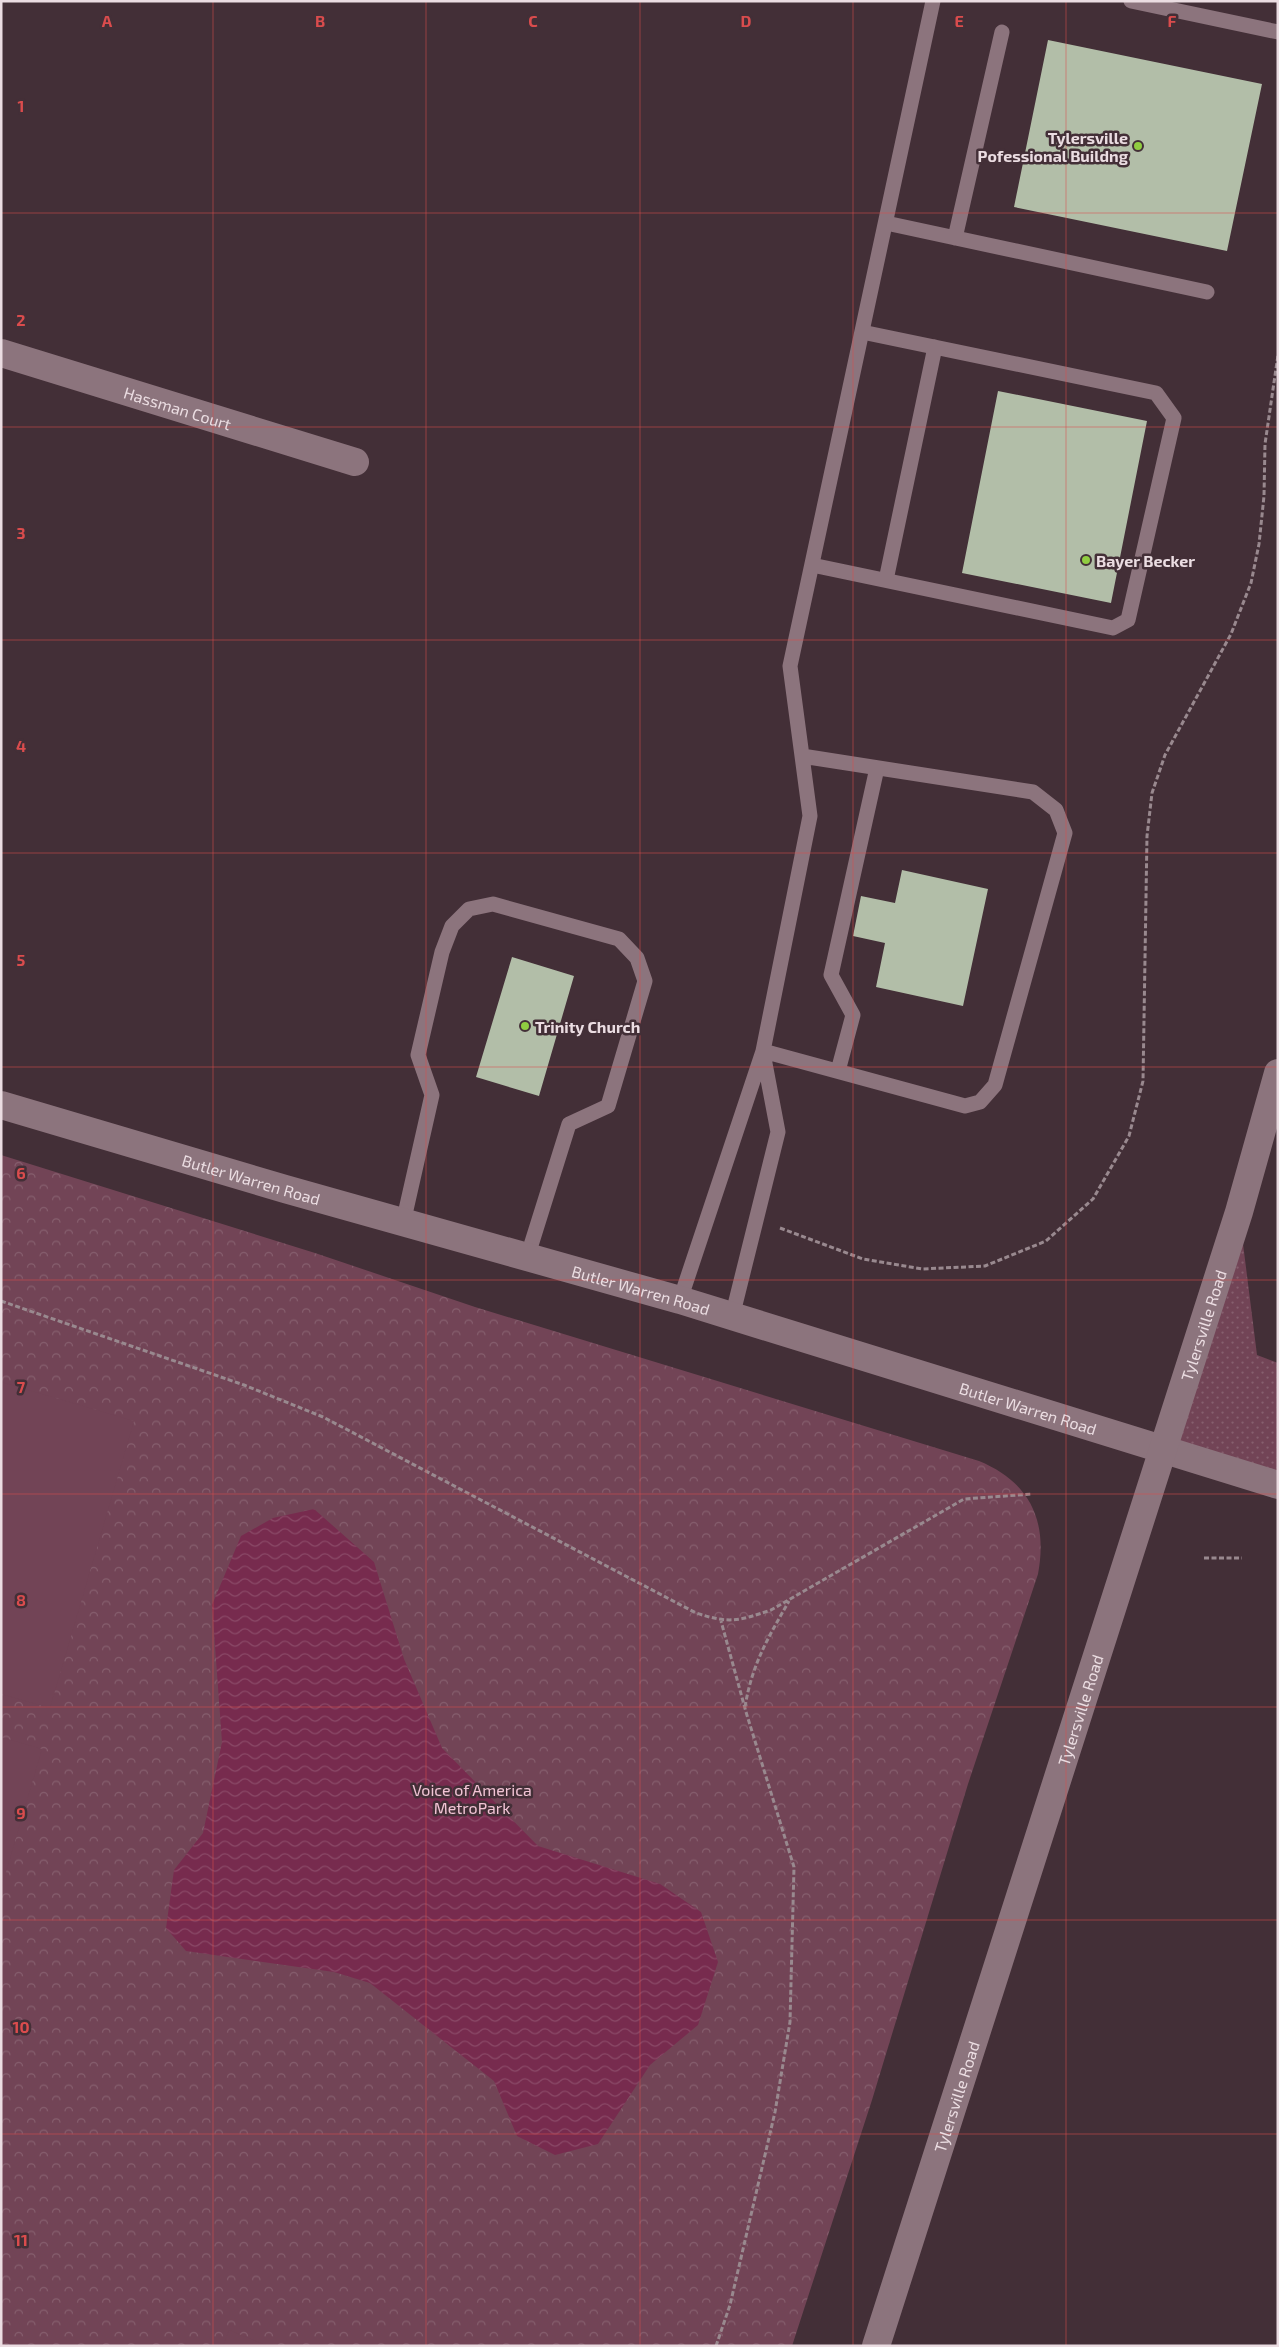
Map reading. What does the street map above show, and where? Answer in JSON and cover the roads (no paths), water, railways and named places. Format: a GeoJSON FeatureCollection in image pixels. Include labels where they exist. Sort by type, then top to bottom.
{"type":"FeatureCollection","features":[{"type":"Feature","properties":{"kind":"main road","name":"Hassman Court"},"geometry":{"type":"LineString","coordinates":[[1,353],[355,462]]}},
{"type":"Feature","properties":{"kind":"main road","name":"Tylersville Road"},"geometry":{"type":"LineString","coordinates":[[876,2346],[1239,1212],[1278,1073]]}},
{"type":"Feature","properties":{"kind":"main road","name":"Butler Warren Road"},"geometry":{"type":"LineString","coordinates":[[1,1105],[403,1223],[680,1300],[1278,1485]]}},
{"type":"Feature","properties":{"kind":"lane"},"geometry":{"type":"LineString","coordinates":[[680,1300],[763,1051],[810,816],[790,666],[933,1]]}},
{"type":"Feature","properties":{"kind":"lane"},"geometry":{"type":"LineString","coordinates":[[1131,1],[1278,32]]}},
{"type":"Feature","properties":{"kind":"lane"},"geometry":{"type":"LineString","coordinates":[[955,238],[1002,32]]}},
{"type":"Feature","properties":{"kind":"lane"},"geometry":{"type":"LineString","coordinates":[[886,223],[1207,292]]}},
{"type":"Feature","properties":{"kind":"lane"},"geometry":{"type":"LineString","coordinates":[[812,565],[1113,628],[1128,620],[1174,418],[1156,393],[862,332]]}},
{"type":"Feature","properties":{"kind":"lane"},"geometry":{"type":"LineString","coordinates":[[886,580],[935,347]]}},
{"type":"Feature","properties":{"kind":"lane"},"geometry":{"type":"LineString","coordinates":[[763,1051],[965,1106],[980,1102],[995,1085],[1065,833],[1056,810],[1033,792],[802,756]]}},
{"type":"Feature","properties":{"kind":"lane"},"geometry":{"type":"LineString","coordinates":[[838,1071],[853,1015],[831,975],[877,768]]}},
{"type":"Feature","properties":{"kind":"lane"},"geometry":{"type":"LineString","coordinates":[[403,1223],[432,1095],[418,1054],[442,952],[452,926],[468,909],[493,904],[620,939],[638,958],[645,981],[608,1106],[569,1124],[527,1258]]}},
{"type":"Feature","properties":{"kind":"lane"},"geometry":{"type":"LineString","coordinates":[[732,1317],[778,1132],[763,1051]]}},
{"type":"Feature","properties":{"kind":"water"},"geometry":{"type":"Polygon","coordinates":[[[314,1509],[374,1562],[404,1659],[442,1748],[538,1846],[660,1884],[701,1912],[718,1962],[698,2025],[650,2065],[598,2144],[555,2155],[517,2136],[494,2081],[370,1983],[334,1972],[186,1951],[166,1928],[174,1870],[203,1833],[222,1742],[212,1605],[241,1536],[273,1518],[314,1509]]]}},
{"type":"Feature","properties":{"kind":"place","name":"Tylersville Pofessional Buildng"},"geometry":{"type":"Point","coordinates":[1138,146]}},
{"type":"Feature","properties":{"kind":"place","name":"Bayer Becker"},"geometry":{"type":"Point","coordinates":[1086,560]}},
{"type":"Feature","properties":{"kind":"place","name":"Trinity Church"},"geometry":{"type":"Point","coordinates":[525,1026]}},
{"type":"Feature","properties":{"kind":"park label","name":"Voice of America MetroPark"},"geometry":{"type":"Point","coordinates":[472,1798]}}]}
